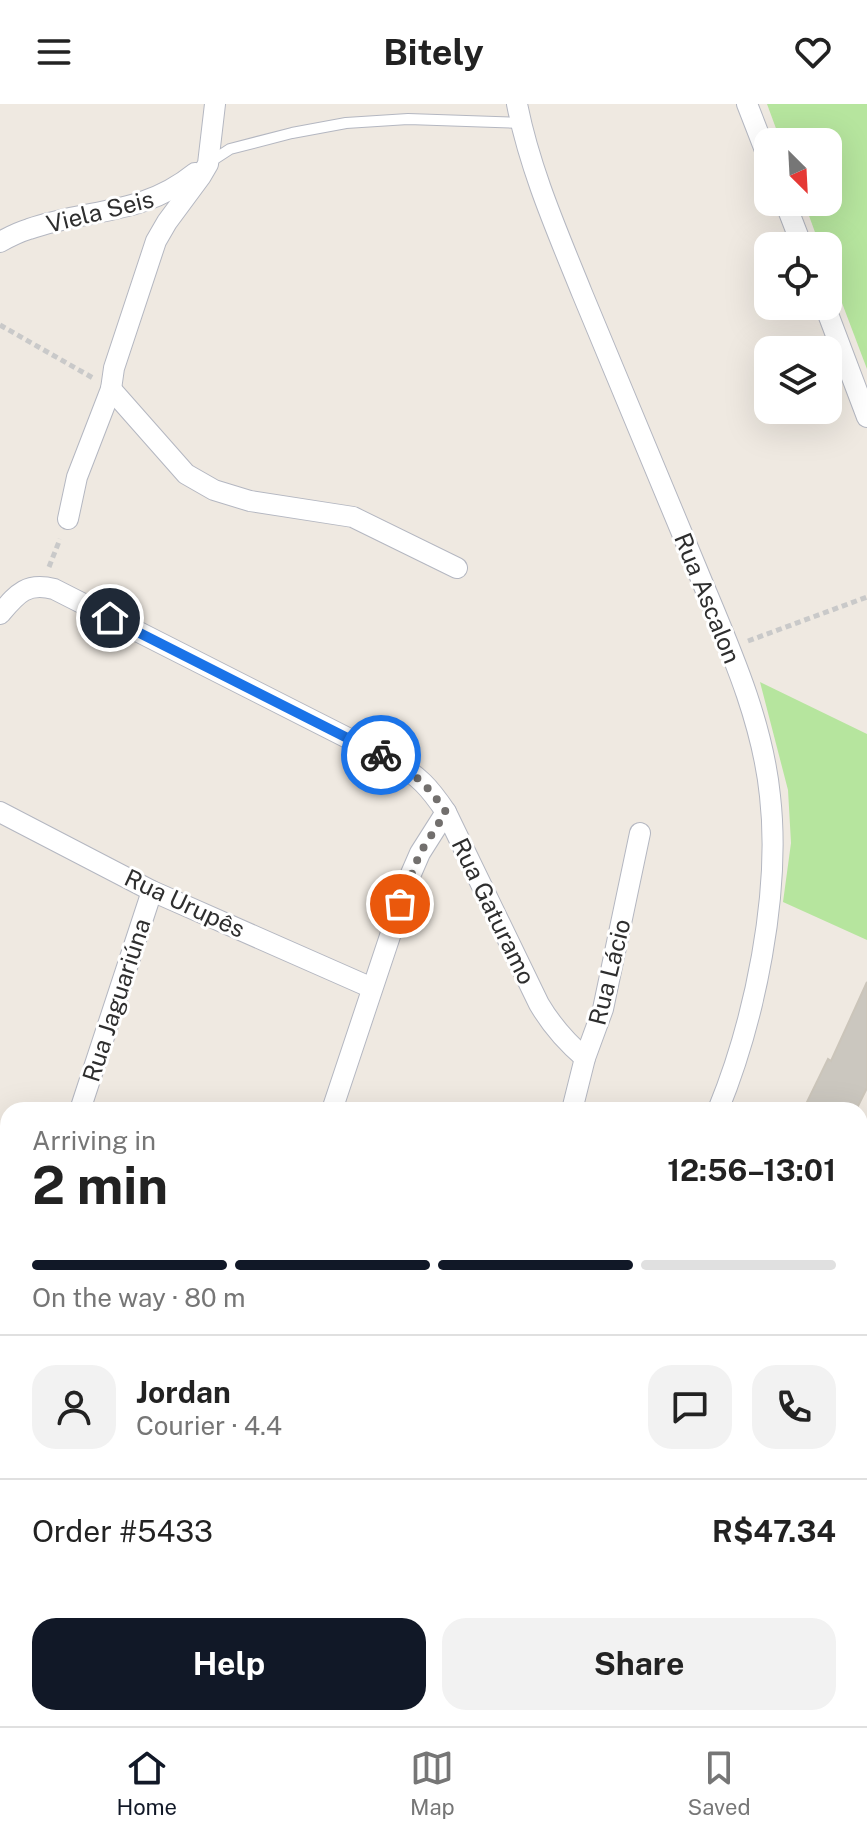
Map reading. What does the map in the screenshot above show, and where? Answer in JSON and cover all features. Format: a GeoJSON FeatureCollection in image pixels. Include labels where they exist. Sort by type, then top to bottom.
{"type":"FeatureCollection","features":[{"type":"Feature","properties":{"kind":"street"},"geometry":{"type":"LineString","coordinates":[[68,519],[77,477],[156,241],[208,164],[215,104]]}},
{"type":"Feature","properties":{"kind":"street"},"geometry":{"type":"LineString","coordinates":[[747,104],[756,128]]}},
{"type":"Feature","properties":{"kind":"street","name":"Rua Ascalon"},"geometry":{"type":"LineString","coordinates":[[519,114],[538,181],[729,648],[751,709],[763,755],[774,838],[767,917],[744,1035],[721,1102]]}},
{"type":"Feature","properties":{"kind":"street","name":"Viela Seis"},"geometry":{"type":"LineString","coordinates":[[0,242],[29,229],[136,205],[163,195],[208,164]]}},
{"type":"Feature","properties":{"kind":"street"},"geometry":{"type":"LineString","coordinates":[[831,320],[863,397],[867,417]]}},
{"type":"Feature","properties":{"kind":"street"},"geometry":{"type":"LineString","coordinates":[[112,378],[186,474],[214,490],[250,501],[353,517],[457,568]]}},
{"type":"Feature","properties":{"kind":"street","name":"Rua Gaturamo"},"geometry":{"type":"LineString","coordinates":[[0,614],[15,596],[28,589],[40,585],[54,589],[415,774],[446,812],[539,1004],[560,1036],[585,1058]]}},
{"type":"Feature","properties":{"kind":"street","name":"Rua Urupês"},"geometry":{"type":"LineString","coordinates":[[0,812],[152,891],[372,988]]}},
{"type":"Feature","properties":{"kind":"street"},"geometry":{"type":"LineString","coordinates":[[335,1102],[410,876],[420,853],[446,812]]}},
{"type":"Feature","properties":{"kind":"street","name":"Rua Lácio"},"geometry":{"type":"LineString","coordinates":[[574,1102],[585,1058],[603,1009],[640,833]]}},
{"type":"Feature","properties":{"kind":"street","name":"Rua Jaguariúna"},"geometry":{"type":"LineString","coordinates":[[83,1102],[152,891]]}},
{"type":"Feature","properties":{"kind":"lane","name":"Viela Seis"},"geometry":{"type":"LineString","coordinates":[[208,164],[230,149],[346,123],[519,114]]}},
{"type":"Feature","properties":{"kind":"path"},"geometry":{"type":"LineString","coordinates":[[0,325],[112,378]]}},
{"type":"Feature","properties":{"kind":"path"},"geometry":{"type":"LineString","coordinates":[[729,648],[867,597]]}},
{"type":"Feature","properties":{"kind":"green space"},"geometry":{"type":"Polygon","coordinates":[[[767,104],[867,104],[867,369],[842,303],[842,232],[815,232],[809,216],[842,216],[842,128],[776,128],[767,104]]]}},
{"type":"Feature","properties":{"kind":"green space"},"geometry":{"type":"Polygon","coordinates":[[[760,682],[867,734],[867,940],[783,902],[791,843],[788,790],[760,682]]]}},
{"type":"Feature","properties":{"kind":"building"},"geometry":{"type":"Polygon","coordinates":[[[867,982],[867,1088],[860,1102],[807,1102],[828,1059],[831,1061],[867,982]]]}},
{"type":"Feature","properties":{"kind":"way so far"},"geometry":{"type":"LineString","coordinates":[[381,755],[415,774],[446,812],[420,853],[400,904]]}},
{"type":"Feature","properties":{"kind":"route"},"geometry":{"type":"LineString","coordinates":[[110,618],[381,755]]}}]}
